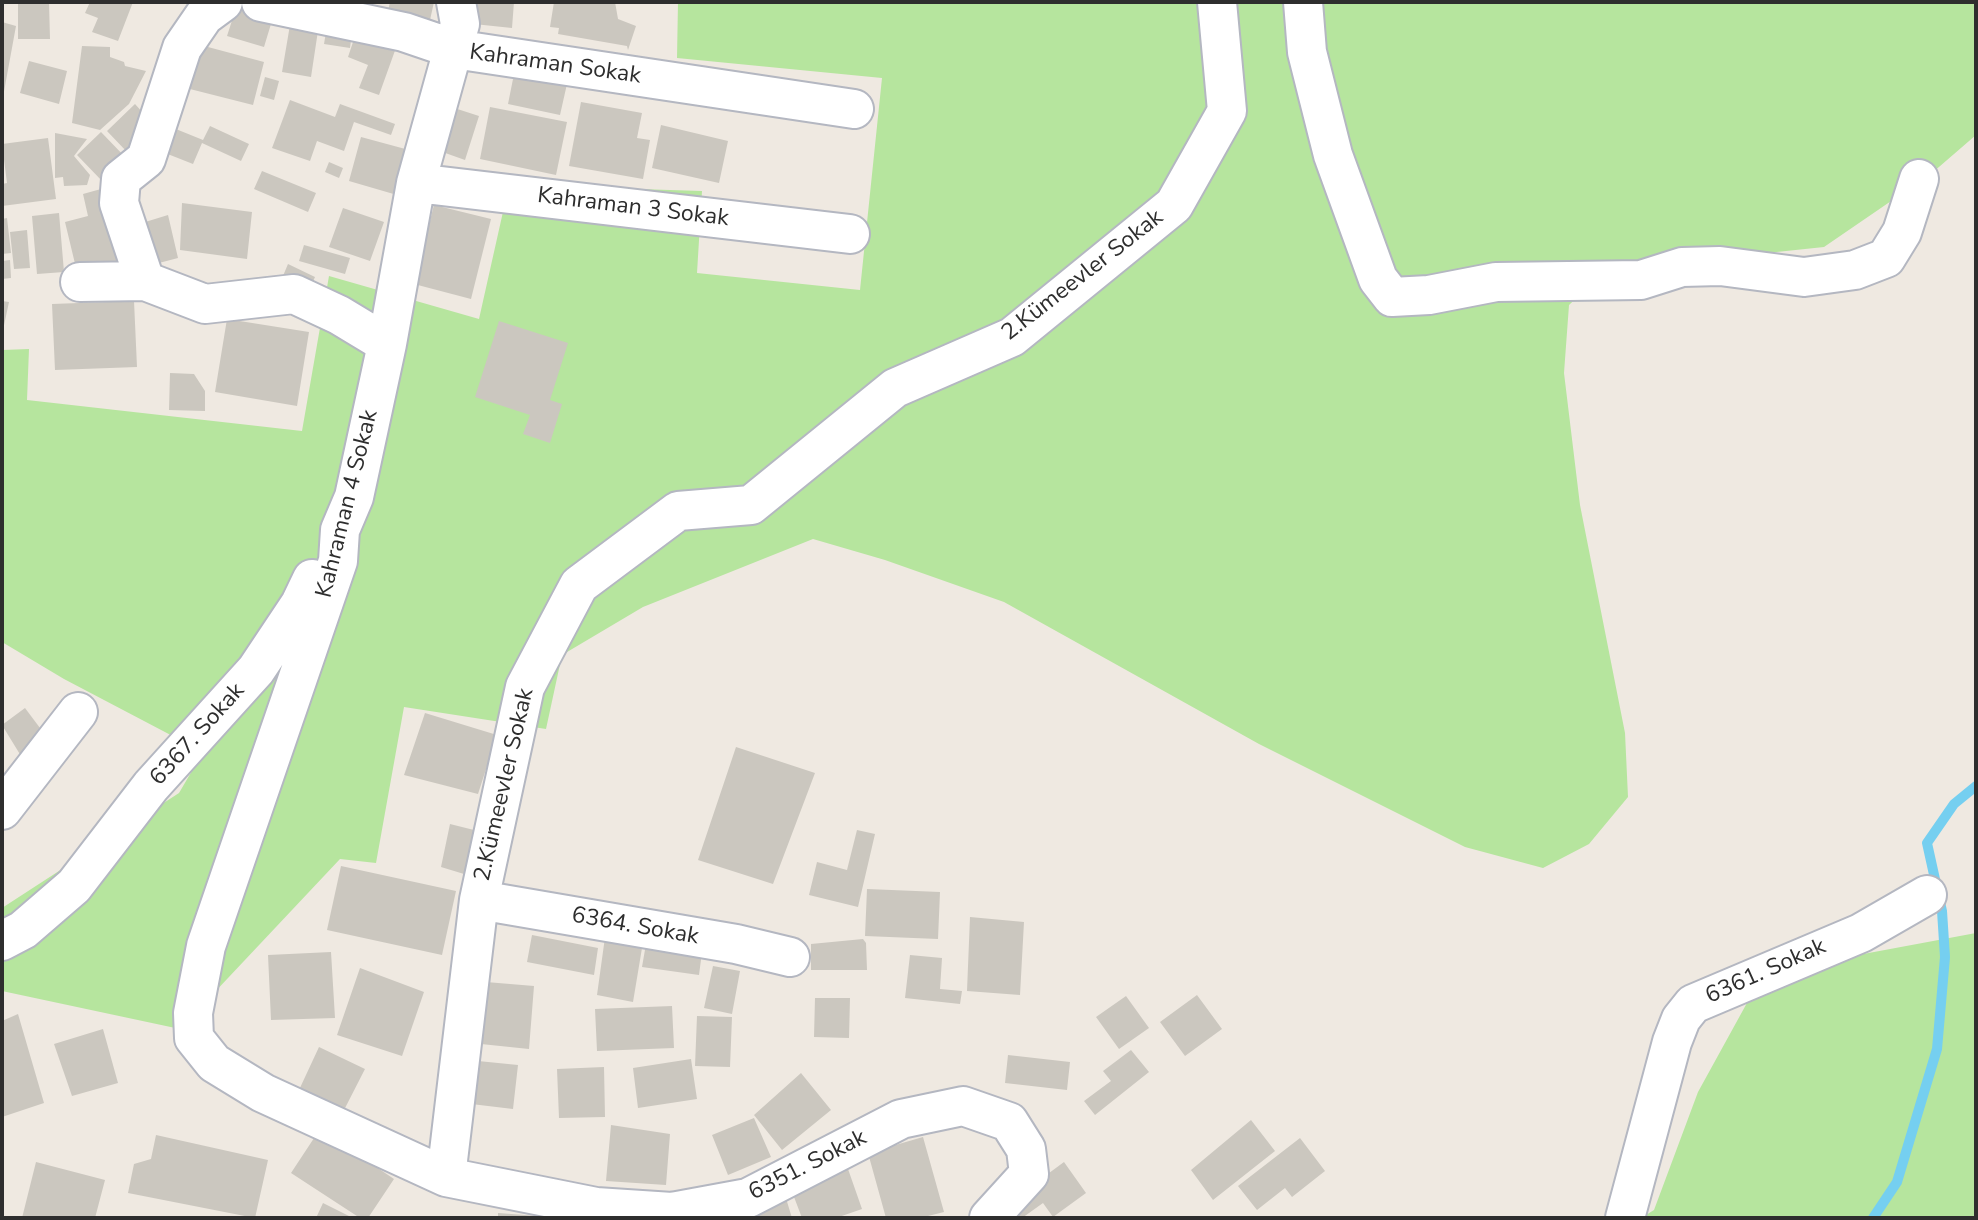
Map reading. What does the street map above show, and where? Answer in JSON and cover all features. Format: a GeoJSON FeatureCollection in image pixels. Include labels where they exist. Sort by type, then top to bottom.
{"type":"FeatureCollection","features":[{"type":"Feature","properties":{"kind":"street"},"geometry":{"type":"LineString","coordinates":[[145,281],[119,203],[121,179],[146,159],[182,48],[204,16],[223,2]]}},
{"type":"Feature","properties":{"kind":"street","name":"Kahraman Sokak"},"geometry":{"type":"LineString","coordinates":[[261,2],[404,32],[454,50],[854,109]]}},
{"type":"Feature","properties":{"kind":"street","name":"Kahraman 4 Sokak"},"geometry":{"type":"LineString","coordinates":[[446,1177],[263,1094],[214,1063],[194,1038],[193,1013],[206,946],[338,561],[340,530],[354,497],[387,344],[416,183],[460,24],[456,2]]}},
{"type":"Feature","properties":{"kind":"street","name":"2.Kümeevler Sokak"},"geometry":{"type":"LineString","coordinates":[[446,1177],[479,900],[525,687],[579,585],[678,511],[751,505],[895,388],[1012,337],[1174,205],[1227,111],[1217,2]]}},
{"type":"Feature","properties":{"kind":"street"},"geometry":{"type":"LineString","coordinates":[[1303,2],[1307,52],[1333,155],[1378,279],[1392,297],[1429,295],[1496,282],[1641,280],[1682,267],[1720,266],[1804,277],[1855,270],[1885,258],[1902,232],[1919,179]]}},
{"type":"Feature","properties":{"kind":"street","name":"Kahraman 3 Sokak"},"geometry":{"type":"LineString","coordinates":[[416,183],[850,234]]}},
{"type":"Feature","properties":{"kind":"street"},"geometry":{"type":"LineString","coordinates":[[80,282],[145,281],[205,304],[294,294],[339,315],[387,344]]}},
{"type":"Feature","properties":{"kind":"street","name":"6367. Sokak"},"geometry":{"type":"LineString","coordinates":[[2,941],[23,930],[74,886],[151,786],[256,670],[300,604],[354,497]]}},
{"type":"Feature","properties":{"kind":"street"},"geometry":{"type":"LineString","coordinates":[[2,810],[78,712]]}},
{"type":"Feature","properties":{"kind":"street","name":"6361. Sokak"},"geometry":{"type":"LineString","coordinates":[[1625,1218],[1672,1042],[1681,1019],[1693,1004],[1861,933],[1927,895]]}},
{"type":"Feature","properties":{"kind":"street","name":"6364. Sokak"},"geometry":{"type":"LineString","coordinates":[[479,900],[736,944],[790,957]]}},
{"type":"Feature","properties":{"kind":"street","name":"6351. Sokak"},"geometry":{"type":"LineString","coordinates":[[446,1177],[596,1208],[672,1212],[748,1198],[901,1119],[963,1106],[1009,1122],[1026,1149],[1029,1174],[989,1218]]}},
{"type":"Feature","properties":{"kind":"green space"},"geometry":{"type":"Polygon","coordinates":[[[678,2],[1976,2],[1976,135],[1932,173],[1824,247],[1606,270],[1569,305],[1564,373],[1580,505],[1625,733],[1628,797],[1589,844],[1543,868],[1465,847],[1259,744],[1004,602],[885,560],[813,539],[643,607],[562,655],[546,729],[404,707],[376,863],[340,859],[180,1029],[2,991],[2,908],[179,793],[203,752],[64,679],[2,642],[2,350],[29,349],[27,400],[302,431],[329,276],[479,319],[509,185],[702,191],[697,273],[860,290],[882,78],[677,58],[678,2]]]}},
{"type":"Feature","properties":{"kind":"green space"},"geometry":{"type":"Polygon","coordinates":[[[1976,933],[1976,1218],[1641,1218],[1654,1210],[1698,1092],[1753,992],[1815,963],[1976,933]]]}},
{"type":"Feature","properties":{"kind":"building"},"geometry":{"type":"Polygon","coordinates":[[[18,2],[49,2],[50,39],[18,39],[18,2]]]}},
{"type":"Feature","properties":{"kind":"building"},"geometry":{"type":"Polygon","coordinates":[[[90,2],[133,2],[118,41],[92,32],[98,18],[85,13],[90,2]]]}},
{"type":"Feature","properties":{"kind":"building"},"geometry":{"type":"Polygon","coordinates":[[[238,2],[274,14],[264,47],[227,36],[238,2]]]}},
{"type":"Feature","properties":{"kind":"building"},"geometry":{"type":"Polygon","coordinates":[[[390,2],[434,2],[430,20],[388,11],[390,2]]]}},
{"type":"Feature","properties":{"kind":"building"},"geometry":{"type":"Polygon","coordinates":[[[477,2],[514,2],[512,28],[474,24],[477,2]]]}},
{"type":"Feature","properties":{"kind":"building"},"geometry":{"type":"Polygon","coordinates":[[[554,2],[615,2],[618,19],[636,26],[628,50],[627,46],[558,34],[559,28],[550,27],[554,2]]]}},
{"type":"Feature","properties":{"kind":"building"},"geometry":{"type":"Polygon","coordinates":[[[291,19],[319,24],[311,77],[282,72],[291,19]]]}},
{"type":"Feature","properties":{"kind":"building"},"geometry":{"type":"Polygon","coordinates":[[[328,20],[353,25],[350,48],[324,44],[328,20]]]}},
{"type":"Feature","properties":{"kind":"building"},"geometry":{"type":"Polygon","coordinates":[[[2,22],[16,26],[3,97],[2,97],[2,22]]]}},
{"type":"Feature","properties":{"kind":"building"},"geometry":{"type":"Polygon","coordinates":[[[357,30],[397,45],[379,95],[359,88],[368,65],[348,57],[357,30]]]}},
{"type":"Feature","properties":{"kind":"building"},"geometry":{"type":"Polygon","coordinates":[[[193,43],[264,62],[253,105],[182,87],[193,43]]]}},
{"type":"Feature","properties":{"kind":"building"},"geometry":{"type":"Polygon","coordinates":[[[82,46],[110,47],[110,57],[124,62],[125,66],[146,71],[129,104],[100,130],[72,123],[82,46]]]}},
{"type":"Feature","properties":{"kind":"building"},"geometry":{"type":"Polygon","coordinates":[[[29,61],[67,71],[59,104],[20,93],[29,61]]]}},
{"type":"Feature","properties":{"kind":"building"},"geometry":{"type":"Polygon","coordinates":[[[516,64],[569,75],[560,115],[508,104],[516,64]]]}},
{"type":"Feature","properties":{"kind":"building"},"geometry":{"type":"Polygon","coordinates":[[[265,77],[279,81],[274,100],[260,96],[265,77]]]}},
{"type":"Feature","properties":{"kind":"building"},"geometry":{"type":"Polygon","coordinates":[[[290,100],[335,117],[340,104],[395,124],[391,135],[354,122],[344,151],[317,141],[310,161],[272,148],[290,100]]]}},
{"type":"Feature","properties":{"kind":"building"},"geometry":{"type":"Polygon","coordinates":[[[581,102],[642,113],[637,138],[650,140],[643,179],[569,166],[581,102]]]}},
{"type":"Feature","properties":{"kind":"building"},"geometry":{"type":"Polygon","coordinates":[[[135,104],[153,124],[127,152],[107,131],[135,104]]]}},
{"type":"Feature","properties":{"kind":"building"},"geometry":{"type":"Polygon","coordinates":[[[448,106],[479,116],[465,160],[434,149],[448,106]]]}},
{"type":"Feature","properties":{"kind":"building"},"geometry":{"type":"Polygon","coordinates":[[[490,107],[567,122],[556,175],[480,159],[490,107]]]}},
{"type":"Feature","properties":{"kind":"building"},"geometry":{"type":"Polygon","coordinates":[[[166,125],[203,140],[210,126],[249,144],[241,161],[202,143],[193,164],[155,149],[166,125]]]}},
{"type":"Feature","properties":{"kind":"building"},"geometry":{"type":"Polygon","coordinates":[[[661,125],[728,141],[719,183],[652,168],[661,125]]]}},
{"type":"Feature","properties":{"kind":"building"},"geometry":{"type":"Polygon","coordinates":[[[101,132],[127,159],[103,182],[77,155],[101,132]]]}},
{"type":"Feature","properties":{"kind":"building"},"geometry":{"type":"Polygon","coordinates":[[[55,133],[87,139],[74,156],[90,175],[87,185],[64,186],[63,177],[55,178],[55,133]]]}},
{"type":"Feature","properties":{"kind":"building"},"geometry":{"type":"Polygon","coordinates":[[[361,137],[409,150],[397,195],[349,181],[361,137]]]}},
{"type":"Feature","properties":{"kind":"building"},"geometry":{"type":"Polygon","coordinates":[[[48,138],[56,199],[2,206],[2,184],[7,183],[2,144],[48,138]]]}},
{"type":"Feature","properties":{"kind":"building"},"geometry":{"type":"Polygon","coordinates":[[[329,162],[343,168],[339,178],[325,172],[329,162]]]}},
{"type":"Feature","properties":{"kind":"building"},"geometry":{"type":"Polygon","coordinates":[[[262,171],[316,193],[308,212],[254,189],[262,171]]]}},
{"type":"Feature","properties":{"kind":"building"},"geometry":{"type":"Polygon","coordinates":[[[101,189],[144,255],[77,272],[65,222],[88,216],[83,194],[101,189]]]}},
{"type":"Feature","properties":{"kind":"building"},"geometry":{"type":"Polygon","coordinates":[[[182,203],[252,212],[247,259],[180,250],[182,203]]]}},
{"type":"Feature","properties":{"kind":"building"},"geometry":{"type":"Polygon","coordinates":[[[434,205],[491,219],[471,299],[414,284],[434,205]]]}},
{"type":"Feature","properties":{"kind":"building"},"geometry":{"type":"Polygon","coordinates":[[[343,208],[384,222],[370,261],[329,247],[343,208]]]}},
{"type":"Feature","properties":{"kind":"building"},"geometry":{"type":"Polygon","coordinates":[[[59,213],[64,272],[37,274],[32,216],[59,213]]]}},
{"type":"Feature","properties":{"kind":"building"},"geometry":{"type":"Polygon","coordinates":[[[168,215],[178,258],[155,264],[142,223],[168,215]]]}},
{"type":"Feature","properties":{"kind":"building"},"geometry":{"type":"Polygon","coordinates":[[[7,218],[11,253],[2,254],[2,219],[7,218]]]}},
{"type":"Feature","properties":{"kind":"building"},"geometry":{"type":"Polygon","coordinates":[[[27,230],[30,268],[14,269],[10,232],[27,230]]]}},
{"type":"Feature","properties":{"kind":"building"},"geometry":{"type":"Polygon","coordinates":[[[304,245],[350,258],[345,274],[299,261],[304,245]]]}},
{"type":"Feature","properties":{"kind":"building"},"geometry":{"type":"Polygon","coordinates":[[[10,260],[11,278],[2,279],[2,261],[10,260]]]}},
{"type":"Feature","properties":{"kind":"building"},"geometry":{"type":"Polygon","coordinates":[[[288,264],[315,277],[307,295],[280,283],[288,264]]]}},
{"type":"Feature","properties":{"kind":"building"},"geometry":{"type":"Polygon","coordinates":[[[2,301],[9,302],[3,330],[2,330],[2,301]]]}},
{"type":"Feature","properties":{"kind":"building"},"geometry":{"type":"Polygon","coordinates":[[[134,301],[137,367],[55,370],[52,304],[134,301]]]}},
{"type":"Feature","properties":{"kind":"building"},"geometry":{"type":"Polygon","coordinates":[[[227,319],[309,332],[297,406],[215,392],[227,319]]]}},
{"type":"Feature","properties":{"kind":"building"},"geometry":{"type":"Polygon","coordinates":[[[499,321],[568,343],[550,400],[562,404],[550,443],[523,434],[530,415],[475,397],[499,321]]]}},
{"type":"Feature","properties":{"kind":"building"},"geometry":{"type":"Polygon","coordinates":[[[170,373],[194,374],[205,391],[205,411],[169,410],[170,373]]]}},
{"type":"Feature","properties":{"kind":"building"},"geometry":{"type":"Polygon","coordinates":[[[25,708],[46,736],[21,756],[2,725],[25,708]]]}},
{"type":"Feature","properties":{"kind":"building"},"geometry":{"type":"Polygon","coordinates":[[[425,713],[497,735],[478,794],[404,775],[425,713]]]}},
{"type":"Feature","properties":{"kind":"building"},"geometry":{"type":"Polygon","coordinates":[[[736,747],[815,773],[773,884],[698,860],[736,747]]]}},
{"type":"Feature","properties":{"kind":"building"},"geometry":{"type":"Polygon","coordinates":[[[450,824],[474,830],[464,874],[441,867],[450,824]]]}},
{"type":"Feature","properties":{"kind":"building"},"geometry":{"type":"Polygon","coordinates":[[[857,830],[875,834],[858,907],[809,895],[817,862],[847,870],[857,830]]]}},
{"type":"Feature","properties":{"kind":"building"},"geometry":{"type":"Polygon","coordinates":[[[341,866],[456,891],[442,955],[327,930],[341,866]]]}},
{"type":"Feature","properties":{"kind":"building"},"geometry":{"type":"Polygon","coordinates":[[[867,889],[940,892],[938,939],[865,936],[867,889]]]}},
{"type":"Feature","properties":{"kind":"building"},"geometry":{"type":"Polygon","coordinates":[[[970,917],[1024,922],[1020,995],[967,991],[970,917]]]}},
{"type":"Feature","properties":{"kind":"building"},"geometry":{"type":"Polygon","coordinates":[[[606,930],[644,936],[633,1002],[597,995],[606,930]]]}},
{"type":"Feature","properties":{"kind":"building"},"geometry":{"type":"Polygon","coordinates":[[[532,935],[598,948],[594,975],[527,962],[532,935]]]}},
{"type":"Feature","properties":{"kind":"building"},"geometry":{"type":"Polygon","coordinates":[[[863,939],[866,943],[867,970],[811,970],[811,944],[863,939]]]}},
{"type":"Feature","properties":{"kind":"building"},"geometry":{"type":"Polygon","coordinates":[[[646,944],[702,952],[699,975],[642,967],[646,944]]]}},
{"type":"Feature","properties":{"kind":"building"},"geometry":{"type":"Polygon","coordinates":[[[331,952],[335,1018],[271,1020],[268,955],[331,952]]]}},
{"type":"Feature","properties":{"kind":"building"},"geometry":{"type":"Polygon","coordinates":[[[910,955],[942,958],[940,989],[962,991],[960,1004],[905,998],[910,955]]]}},
{"type":"Feature","properties":{"kind":"building"},"geometry":{"type":"Polygon","coordinates":[[[713,966],[740,971],[732,1014],[704,1008],[713,966]]]}},
{"type":"Feature","properties":{"kind":"building"},"geometry":{"type":"Polygon","coordinates":[[[360,968],[424,992],[402,1056],[337,1035],[360,968]]]}},
{"type":"Feature","properties":{"kind":"building"},"geometry":{"type":"Polygon","coordinates":[[[486,982],[534,986],[529,1049],[481,1044],[486,982]]]}},
{"type":"Feature","properties":{"kind":"building"},"geometry":{"type":"Polygon","coordinates":[[[1197,995],[1222,1029],[1185,1056],[1160,1022],[1197,995]]]}},
{"type":"Feature","properties":{"kind":"building"},"geometry":{"type":"Polygon","coordinates":[[[1126,996],[1149,1028],[1119,1049],[1096,1017],[1126,996]]]}},
{"type":"Feature","properties":{"kind":"building"},"geometry":{"type":"Polygon","coordinates":[[[815,998],[850,998],[849,1038],[814,1037],[815,998]]]}},
{"type":"Feature","properties":{"kind":"building"},"geometry":{"type":"Polygon","coordinates":[[[672,1006],[674,1048],[597,1051],[595,1009],[672,1006]]]}},
{"type":"Feature","properties":{"kind":"building"},"geometry":{"type":"Polygon","coordinates":[[[18,1014],[44,1103],[2,1117],[2,1021],[18,1014]]]}},
{"type":"Feature","properties":{"kind":"building"},"geometry":{"type":"Polygon","coordinates":[[[697,1016],[732,1017],[730,1067],[695,1066],[697,1016]]]}},
{"type":"Feature","properties":{"kind":"building"},"geometry":{"type":"Polygon","coordinates":[[[103,1029],[118,1083],[72,1096],[54,1044],[103,1029]]]}},
{"type":"Feature","properties":{"kind":"building"},"geometry":{"type":"Polygon","coordinates":[[[319,1047],[365,1069],[343,1112],[299,1090],[319,1047]]]}},
{"type":"Feature","properties":{"kind":"building"},"geometry":{"type":"Polygon","coordinates":[[[1131,1050],[1149,1072],[1095,1115],[1084,1101],[1111,1081],[1103,1071],[1131,1050]]]}},
{"type":"Feature","properties":{"kind":"building"},"geometry":{"type":"Polygon","coordinates":[[[1008,1055],[1070,1062],[1067,1090],[1005,1083],[1008,1055]]]}},
{"type":"Feature","properties":{"kind":"building"},"geometry":{"type":"Polygon","coordinates":[[[691,1059],[697,1099],[638,1108],[633,1068],[691,1059]]]}},
{"type":"Feature","properties":{"kind":"building"},"geometry":{"type":"Polygon","coordinates":[[[468,1060],[518,1065],[513,1109],[463,1103],[468,1060]]]}},
{"type":"Feature","properties":{"kind":"building"},"geometry":{"type":"Polygon","coordinates":[[[604,1067],[605,1117],[559,1118],[557,1069],[604,1067]]]}},
{"type":"Feature","properties":{"kind":"building"},"geometry":{"type":"Polygon","coordinates":[[[801,1073],[831,1110],[782,1150],[754,1115],[801,1073]]]}},
{"type":"Feature","properties":{"kind":"building"},"geometry":{"type":"Polygon","coordinates":[[[754,1118],[771,1157],[728,1175],[712,1135],[754,1118]]]}},
{"type":"Feature","properties":{"kind":"building"},"geometry":{"type":"Polygon","coordinates":[[[1251,1120],[1275,1151],[1213,1200],[1191,1170],[1251,1120]]]}},
{"type":"Feature","properties":{"kind":"building"},"geometry":{"type":"Polygon","coordinates":[[[611,1125],[670,1134],[666,1185],[606,1181],[611,1125]]]}},
{"type":"Feature","properties":{"kind":"building"},"geometry":{"type":"Polygon","coordinates":[[[320,1129],[394,1179],[368,1218],[360,1218],[291,1173],[320,1129]]]}},
{"type":"Feature","properties":{"kind":"building"},"geometry":{"type":"Polygon","coordinates":[[[156,1135],[268,1160],[255,1218],[128,1193],[134,1164],[151,1159],[156,1135]]]}},
{"type":"Feature","properties":{"kind":"building"},"geometry":{"type":"Polygon","coordinates":[[[923,1137],[944,1212],[920,1218],[886,1218],[868,1153],[923,1137]]]}},
{"type":"Feature","properties":{"kind":"building"},"geometry":{"type":"Polygon","coordinates":[[[1300,1138],[1325,1171],[1292,1197],[1285,1188],[1257,1210],[1238,1186],[1300,1138]]]}},
{"type":"Feature","properties":{"kind":"building"},"geometry":{"type":"Polygon","coordinates":[[[36,1162],[105,1180],[95,1218],[22,1218],[36,1162]]]}},
{"type":"Feature","properties":{"kind":"building"},"geometry":{"type":"Polygon","coordinates":[[[1064,1162],[1086,1193],[1053,1217],[1043,1203],[1022,1218],[1012,1218],[1003,1207],[1064,1162]]]}},
{"type":"Feature","properties":{"kind":"building"},"geometry":{"type":"Polygon","coordinates":[[[848,1169],[862,1209],[836,1218],[802,1218],[791,1189],[848,1169]]]}},
{"type":"Feature","properties":{"kind":"building"},"geometry":{"type":"Polygon","coordinates":[[[785,1195],[792,1218],[757,1218],[753,1205],[785,1195]]]}},
{"type":"Feature","properties":{"kind":"building"},"geometry":{"type":"Polygon","coordinates":[[[323,1203],[353,1218],[316,1218],[323,1203]]]}},
{"type":"Feature","properties":{"kind":"building"},"geometry":{"type":"Polygon","coordinates":[[[498,1213],[538,1216],[540,1218],[498,1218],[498,1213]]]}},
{"type":"Feature","properties":{"kind":"waterway"},"geometry":{"type":"LineString","coordinates":[[1873,1218],[1897,1182],[1937,1049],[1945,957],[1942,911],[1927,843],[1954,804],[1976,786]]}}]}
